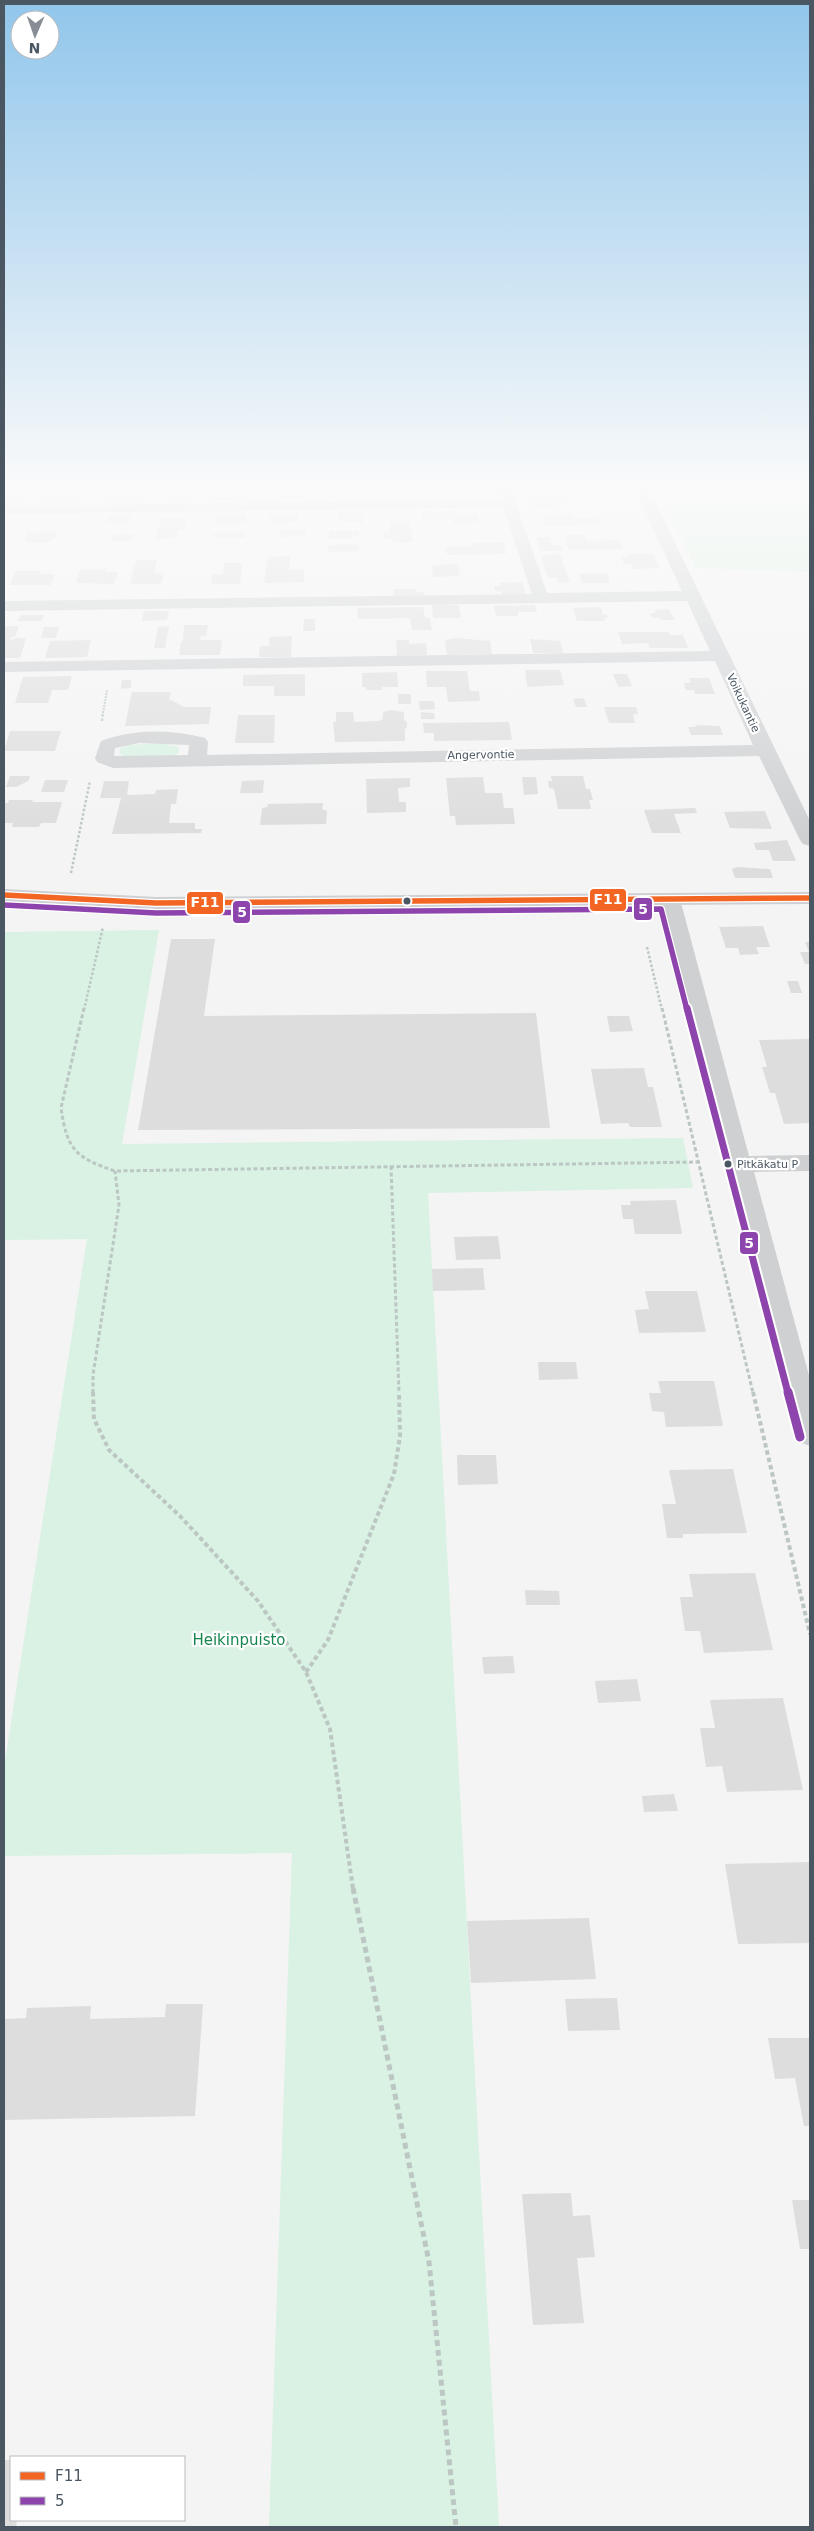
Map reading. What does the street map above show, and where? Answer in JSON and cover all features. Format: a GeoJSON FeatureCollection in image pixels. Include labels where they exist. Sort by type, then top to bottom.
{"type":"FeatureCollection","features":[{"type":"Feature","properties":{"kind":"main road"},"geometry":{"type":"LineString","coordinates":[[4,895],[156,903],[810,898]]}},
{"type":"Feature","properties":{"kind":"street"},"geometry":{"type":"LineString","coordinates":[[4,606],[332,601]]}},
{"type":"Feature","properties":{"kind":"street","name":"Voikukantie"},"geometry":{"type":"LineString","coordinates":[[695,601],[765,750],[810,840]]}},
{"type":"Feature","properties":{"kind":"street"},"geometry":{"type":"LineString","coordinates":[[4,667],[721,656]]}},
{"type":"Feature","properties":{"kind":"street","name":"Angervontie"},"geometry":{"type":"LineString","coordinates":[[197,760],[765,750]]}},
{"type":"Feature","properties":{"kind":"street"},"geometry":{"type":"LineString","coordinates":[[668,899],[740,1164],[810,1434]]}},
{"type":"Feature","properties":{"kind":"street"},"geometry":{"type":"LineString","coordinates":[[740,1164],[810,1164]]}},
{"type":"Feature","properties":{"kind":"path"},"geometry":{"type":"LineString","coordinates":[[636,899],[700,1162],[810,1634]]}},
{"type":"Feature","properties":{"kind":"path"},"geometry":{"type":"LineString","coordinates":[[103,927],[61,1108],[64,1135],[73,1152],[90,1163],[114,1171],[700,1162]]}},
{"type":"Feature","properties":{"kind":"path"},"geometry":{"type":"LineString","coordinates":[[306,1672],[332,1631],[394,1474],[400,1436],[391,1166]]}},
{"type":"Feature","properties":{"kind":"path"},"geometry":{"type":"LineString","coordinates":[[114,1171],[119,1205],[93,1375],[94,1419],[109,1450],[180,1516],[258,1601],[306,1672],[330,1729],[354,1890],[429,2262],[456,2527]]}},
{"type":"Feature","properties":{"kind":"green space"},"geometry":{"type":"Polygon","coordinates":[[[161,743],[179,747],[179,753],[172,756],[125,757],[119,753],[120,748],[128,745],[161,743]]]}},
{"type":"Feature","properties":{"kind":"green space","name":"Heikinpuisto"},"geometry":{"type":"Polygon","coordinates":[[[159,930],[122,1144],[683,1138],[693,1188],[428,1193],[499,2527],[269,2527],[292,1853],[4,1856],[4,1767],[87,1239],[4,1240],[4,932],[159,930]]]}},
{"type":"Feature","properties":{"kind":"building"},"geometry":{"type":"Polygon","coordinates":[[[432,605],[459,605],[461,618],[433,618],[432,605]]]}},
{"type":"Feature","properties":{"kind":"building"},"geometry":{"type":"Polygon","coordinates":[[[535,605],[537,612],[518,612],[518,616],[496,616],[494,606],[535,605]]]}},
{"type":"Feature","properties":{"kind":"building"},"geometry":{"type":"Polygon","coordinates":[[[423,607],[425,618],[430,618],[432,630],[412,630],[410,618],[358,619],[357,608],[423,607]]]}},
{"type":"Feature","properties":{"kind":"building"},"geometry":{"type":"Polygon","coordinates":[[[601,607],[603,615],[607,615],[608,618],[604,618],[605,621],[577,621],[573,608],[601,607]]]}},
{"type":"Feature","properties":{"kind":"building"},"geometry":{"type":"Polygon","coordinates":[[[669,609],[675,620],[652,618],[650,613],[656,613],[654,610],[669,609]]]}},
{"type":"Feature","properties":{"kind":"building"},"geometry":{"type":"Polygon","coordinates":[[[144,611],[169,611],[167,620],[142,621],[144,611]]]}},
{"type":"Feature","properties":{"kind":"building"},"geometry":{"type":"Polygon","coordinates":[[[20,615],[44,615],[42,621],[18,621],[20,615]]]}},
{"type":"Feature","properties":{"kind":"building"},"geometry":{"type":"Polygon","coordinates":[[[304,619],[315,619],[315,631],[303,631],[304,619]]]}},
{"type":"Feature","properties":{"kind":"building"},"geometry":{"type":"Polygon","coordinates":[[[184,625],[208,625],[206,636],[201,636],[200,640],[222,640],[220,655],[179,655],[181,641],[183,641],[184,625]]]}},
{"type":"Feature","properties":{"kind":"building"},"geometry":{"type":"Polygon","coordinates":[[[4,626],[19,626],[15,637],[11,637],[10,640],[17,638],[26,639],[20,658],[4,658],[4,626]]]}},
{"type":"Feature","properties":{"kind":"building"},"geometry":{"type":"Polygon","coordinates":[[[169,626],[165,648],[154,648],[158,627],[169,626]]]}},
{"type":"Feature","properties":{"kind":"building"},"geometry":{"type":"Polygon","coordinates":[[[44,627],[59,627],[56,638],[41,638],[44,627]]]}},
{"type":"Feature","properties":{"kind":"building"},"geometry":{"type":"Polygon","coordinates":[[[618,632],[668,632],[670,635],[683,635],[688,648],[650,648],[648,643],[622,644],[618,632]]]}},
{"type":"Feature","properties":{"kind":"building"},"geometry":{"type":"Polygon","coordinates":[[[292,636],[291,657],[259,657],[260,646],[269,646],[270,637],[292,636]]]}},
{"type":"Feature","properties":{"kind":"building"},"geometry":{"type":"Polygon","coordinates":[[[455,638],[490,641],[492,654],[447,655],[445,640],[455,638]]]}},
{"type":"Feature","properties":{"kind":"building"},"geometry":{"type":"Polygon","coordinates":[[[530,639],[560,641],[563,653],[533,653],[530,639]]]}},
{"type":"Feature","properties":{"kind":"building"},"geometry":{"type":"Polygon","coordinates":[[[91,640],[87,657],[45,658],[50,641],[91,640]]]}},
{"type":"Feature","properties":{"kind":"building"},"geometry":{"type":"Polygon","coordinates":[[[396,640],[409,640],[409,644],[426,643],[427,655],[397,656],[396,640]]]}},
{"type":"Feature","properties":{"kind":"building"},"geometry":{"type":"Polygon","coordinates":[[[525,670],[560,670],[564,685],[527,687],[525,670]]]}},
{"type":"Feature","properties":{"kind":"building"},"geometry":{"type":"Polygon","coordinates":[[[426,671],[467,671],[470,691],[479,691],[480,701],[448,702],[446,687],[427,687],[426,671]]]}},
{"type":"Feature","properties":{"kind":"building"},"geometry":{"type":"Polygon","coordinates":[[[397,672],[398,687],[366,690],[366,687],[362,687],[362,673],[397,672]]]}},
{"type":"Feature","properties":{"kind":"building"},"geometry":{"type":"Polygon","coordinates":[[[305,674],[305,696],[274,696],[274,686],[243,686],[243,675],[305,674]]]}},
{"type":"Feature","properties":{"kind":"building"},"geometry":{"type":"Polygon","coordinates":[[[613,674],[627,674],[632,686],[618,687],[613,674]]]}},
{"type":"Feature","properties":{"kind":"building"},"geometry":{"type":"Polygon","coordinates":[[[72,676],[68,690],[52,690],[48,703],[15,703],[23,677],[72,676]]]}},
{"type":"Feature","properties":{"kind":"building"},"geometry":{"type":"Polygon","coordinates":[[[689,678],[709,678],[715,694],[695,694],[694,690],[686,690],[684,683],[691,683],[689,678]]]}},
{"type":"Feature","properties":{"kind":"building"},"geometry":{"type":"Polygon","coordinates":[[[122,680],[131,680],[131,688],[121,689],[122,680]]]}},
{"type":"Feature","properties":{"kind":"building"},"geometry":{"type":"Polygon","coordinates":[[[132,692],[171,692],[169,699],[184,707],[211,707],[209,724],[125,726],[132,692]]]}},
{"type":"Feature","properties":{"kind":"building"},"geometry":{"type":"Polygon","coordinates":[[[398,694],[411,694],[411,704],[398,704],[398,694]]]}},
{"type":"Feature","properties":{"kind":"building"},"geometry":{"type":"Polygon","coordinates":[[[584,698],[587,707],[576,707],[573,699],[584,698]]]}},
{"type":"Feature","properties":{"kind":"building"},"geometry":{"type":"Polygon","coordinates":[[[419,701],[434,701],[435,709],[420,710],[419,701]]]}},
{"type":"Feature","properties":{"kind":"building"},"geometry":{"type":"Polygon","coordinates":[[[604,707],[636,707],[638,714],[633,714],[635,723],[609,723],[604,707]]]}},
{"type":"Feature","properties":{"kind":"building"},"geometry":{"type":"Polygon","coordinates":[[[391,710],[404,712],[404,720],[407,722],[405,741],[335,742],[333,723],[336,721],[336,712],[353,712],[354,722],[378,721],[383,719],[383,712],[391,710]]]}},
{"type":"Feature","properties":{"kind":"building"},"geometry":{"type":"Polygon","coordinates":[[[421,712],[434,713],[435,719],[421,719],[421,712]]]}},
{"type":"Feature","properties":{"kind":"building"},"geometry":{"type":"Polygon","coordinates":[[[238,715],[275,715],[274,743],[235,743],[238,715]]]}},
{"type":"Feature","properties":{"kind":"building"},"geometry":{"type":"Polygon","coordinates":[[[509,722],[512,740],[434,741],[434,733],[424,733],[423,723],[509,722]]]}},
{"type":"Feature","properties":{"kind":"building"},"geometry":{"type":"Polygon","coordinates":[[[695,725],[720,726],[723,735],[691,735],[688,727],[696,727],[695,725]]]}},
{"type":"Feature","properties":{"kind":"building"},"geometry":{"type":"Polygon","coordinates":[[[10,731],[61,731],[55,751],[4,751],[10,731]]]}},
{"type":"Feature","properties":{"kind":"building"},"geometry":{"type":"Polygon","coordinates":[[[10,776],[30,776],[28,781],[16,787],[6,787],[10,776]]]}},
{"type":"Feature","properties":{"kind":"building"},"geometry":{"type":"Polygon","coordinates":[[[551,776],[583,776],[586,789],[590,789],[593,800],[589,800],[591,809],[558,809],[554,789],[549,788],[548,781],[552,781],[551,776]]]}},
{"type":"Feature","properties":{"kind":"building"},"geometry":{"type":"Polygon","coordinates":[[[483,777],[485,793],[502,793],[504,808],[513,808],[515,824],[456,825],[455,816],[450,816],[446,778],[483,777]]]}},
{"type":"Feature","properties":{"kind":"building"},"geometry":{"type":"Polygon","coordinates":[[[522,777],[536,777],[538,794],[524,795],[522,777]]]}},
{"type":"Feature","properties":{"kind":"building"},"geometry":{"type":"Polygon","coordinates":[[[410,778],[410,787],[398,788],[399,802],[406,802],[406,812],[367,813],[366,779],[410,778]]]}},
{"type":"Feature","properties":{"kind":"building"},"geometry":{"type":"Polygon","coordinates":[[[45,780],[68,780],[64,792],[41,792],[45,780]]]}},
{"type":"Feature","properties":{"kind":"building"},"geometry":{"type":"Polygon","coordinates":[[[264,780],[263,793],[240,793],[242,781],[264,780]]]}},
{"type":"Feature","properties":{"kind":"building"},"geometry":{"type":"Polygon","coordinates":[[[104,781],[129,781],[127,795],[155,794],[156,790],[178,789],[176,804],[171,804],[169,823],[195,823],[195,829],[202,829],[201,833],[112,834],[121,798],[100,798],[104,781]]]}},
{"type":"Feature","properties":{"kind":"building"},"geometry":{"type":"Polygon","coordinates":[[[9,800],[62,802],[56,823],[41,823],[39,827],[12,827],[13,823],[4,823],[4,803],[8,803],[9,800]]]}},
{"type":"Feature","properties":{"kind":"building"},"geometry":{"type":"Polygon","coordinates":[[[323,803],[322,809],[327,811],[326,824],[260,825],[262,808],[267,807],[268,804],[323,803]]]}},
{"type":"Feature","properties":{"kind":"building"},"geometry":{"type":"Polygon","coordinates":[[[695,808],[697,813],[674,814],[681,833],[652,833],[644,810],[695,808]]]}},
{"type":"Feature","properties":{"kind":"building"},"geometry":{"type":"Polygon","coordinates":[[[765,811],[772,829],[730,828],[724,812],[765,811]]]}},
{"type":"Feature","properties":{"kind":"building"},"geometry":{"type":"Polygon","coordinates":[[[787,840],[796,861],[773,861],[769,850],[756,850],[754,843],[787,840]]]}},
{"type":"Feature","properties":{"kind":"building"},"geometry":{"type":"Polygon","coordinates":[[[737,867],[770,869],[773,878],[735,878],[732,869],[737,867]]]}},
{"type":"Feature","properties":{"kind":"building"},"geometry":{"type":"Polygon","coordinates":[[[763,926],[770,947],[756,947],[759,954],[740,955],[738,948],[726,948],[719,927],[763,926]]]}},
{"type":"Feature","properties":{"kind":"building"},"geometry":{"type":"Polygon","coordinates":[[[171,939],[215,939],[204,1016],[536,1013],[550,1128],[138,1130],[171,939]]]}},
{"type":"Feature","properties":{"kind":"building"},"geometry":{"type":"Polygon","coordinates":[[[805,942],[810,942],[810,964],[805,964],[800,952],[809,952],[805,942]]]}},
{"type":"Feature","properties":{"kind":"building"},"geometry":{"type":"Polygon","coordinates":[[[787,981],[798,981],[802,993],[791,993],[787,981]]]}},
{"type":"Feature","properties":{"kind":"building"},"geometry":{"type":"Polygon","coordinates":[[[607,1016],[629,1016],[633,1031],[610,1032],[607,1016]]]}},
{"type":"Feature","properties":{"kind":"building"},"geometry":{"type":"Polygon","coordinates":[[[810,1039],[810,1123],[784,1124],[775,1093],[770,1093],[762,1067],[767,1067],[759,1040],[810,1039]]]}},
{"type":"Feature","properties":{"kind":"building"},"geometry":{"type":"Polygon","coordinates":[[[644,1068],[648,1087],[653,1087],[662,1127],[630,1127],[628,1123],[601,1124],[591,1069],[644,1068]]]}},
{"type":"Feature","properties":{"kind":"building"},"geometry":{"type":"Polygon","coordinates":[[[676,1200],[682,1234],[635,1234],[633,1219],[623,1219],[621,1205],[631,1205],[630,1201],[676,1200]]]}},
{"type":"Feature","properties":{"kind":"building"},"geometry":{"type":"Polygon","coordinates":[[[498,1236],[501,1259],[456,1260],[454,1237],[498,1236]]]}},
{"type":"Feature","properties":{"kind":"building"},"geometry":{"type":"Polygon","coordinates":[[[483,1268],[485,1290],[433,1291],[432,1269],[483,1268]]]}},
{"type":"Feature","properties":{"kind":"building"},"geometry":{"type":"Polygon","coordinates":[[[645,1291],[697,1291],[706,1332],[639,1333],[635,1310],[649,1309],[645,1291]]]}},
{"type":"Feature","properties":{"kind":"building"},"geometry":{"type":"Polygon","coordinates":[[[538,1362],[576,1362],[578,1379],[539,1380],[538,1362]]]}},
{"type":"Feature","properties":{"kind":"building"},"geometry":{"type":"Polygon","coordinates":[[[658,1381],[714,1381],[723,1426],[666,1427],[664,1412],[652,1411],[649,1393],[661,1393],[658,1381]]]}},
{"type":"Feature","properties":{"kind":"building"},"geometry":{"type":"Polygon","coordinates":[[[457,1455],[496,1455],[498,1484],[458,1485],[457,1455]]]}},
{"type":"Feature","properties":{"kind":"building"},"geometry":{"type":"Polygon","coordinates":[[[733,1469],[747,1533],[683,1534],[683,1538],[667,1538],[662,1504],[676,1504],[669,1470],[733,1469]]]}},
{"type":"Feature","properties":{"kind":"building"},"geometry":{"type":"Polygon","coordinates":[[[755,1573],[773,1650],[704,1653],[700,1631],[685,1631],[680,1597],[693,1597],[689,1574],[755,1573]]]}},
{"type":"Feature","properties":{"kind":"building"},"geometry":{"type":"Polygon","coordinates":[[[525,1590],[559,1591],[560,1605],[526,1605],[525,1590]]]}},
{"type":"Feature","properties":{"kind":"building"},"geometry":{"type":"Polygon","coordinates":[[[513,1656],[515,1673],[484,1674],[482,1657],[513,1656]]]}},
{"type":"Feature","properties":{"kind":"building"},"geometry":{"type":"Polygon","coordinates":[[[637,1679],[641,1701],[598,1703],[595,1681],[637,1679]]]}},
{"type":"Feature","properties":{"kind":"building"},"geometry":{"type":"Polygon","coordinates":[[[783,1698],[803,1790],[727,1792],[722,1766],[706,1767],[700,1728],[715,1728],[710,1700],[783,1698]]]}},
{"type":"Feature","properties":{"kind":"building"},"geometry":{"type":"Polygon","coordinates":[[[674,1794],[678,1811],[644,1812],[642,1796],[674,1794]]]}},
{"type":"Feature","properties":{"kind":"building"},"geometry":{"type":"Polygon","coordinates":[[[810,1862],[810,1943],[738,1944],[725,1864],[810,1862]]]}},
{"type":"Feature","properties":{"kind":"building"},"geometry":{"type":"Polygon","coordinates":[[[589,1918],[596,1979],[471,1983],[467,1921],[589,1918]]]}},
{"type":"Feature","properties":{"kind":"building"},"geometry":{"type":"Polygon","coordinates":[[[617,1998],[620,2030],[568,2031],[565,1999],[617,1998]]]}},
{"type":"Feature","properties":{"kind":"building"},"geometry":{"type":"Polygon","coordinates":[[[166,2004],[203,2004],[195,2116],[4,2120],[4,2019],[26,2018],[27,2008],[91,2006],[90,2019],[165,2017],[166,2004]]]}},
{"type":"Feature","properties":{"kind":"building"},"geometry":{"type":"Polygon","coordinates":[[[768,2038],[810,2038],[810,2126],[804,2126],[795,2078],[775,2079],[768,2038]]]}},
{"type":"Feature","properties":{"kind":"building"},"geometry":{"type":"Polygon","coordinates":[[[571,2193],[573,2216],[590,2215],[595,2257],[577,2258],[584,2323],[533,2325],[522,2194],[571,2193]]]}},
{"type":"Feature","properties":{"kind":"building"},"geometry":{"type":"Polygon","coordinates":[[[792,2200],[810,2200],[810,2249],[800,2249],[792,2200]]]}},
{"type":"Feature","properties":{"kind":"building"},"geometry":{"type":"Polygon","coordinates":[[[4,2460],[10,2460],[10,2521],[17,2521],[16,2527],[4,2527],[4,2460]]]}},
{"type":"Feature","properties":{"kind":"transit line","name":"F11"},"geometry":{"type":"LineString","coordinates":[[4,895],[156,903],[810,898]]}},
{"type":"Feature","properties":{"kind":"transit line","name":"5"},"geometry":{"type":"LineString","coordinates":[[4,905],[156,913],[661,909],[800,1437]]}},
{"type":"Feature","properties":{"kind":"place","name":"Pitkäkatu P"},"geometry":{"type":"Point","coordinates":[728,1164]}}]}
